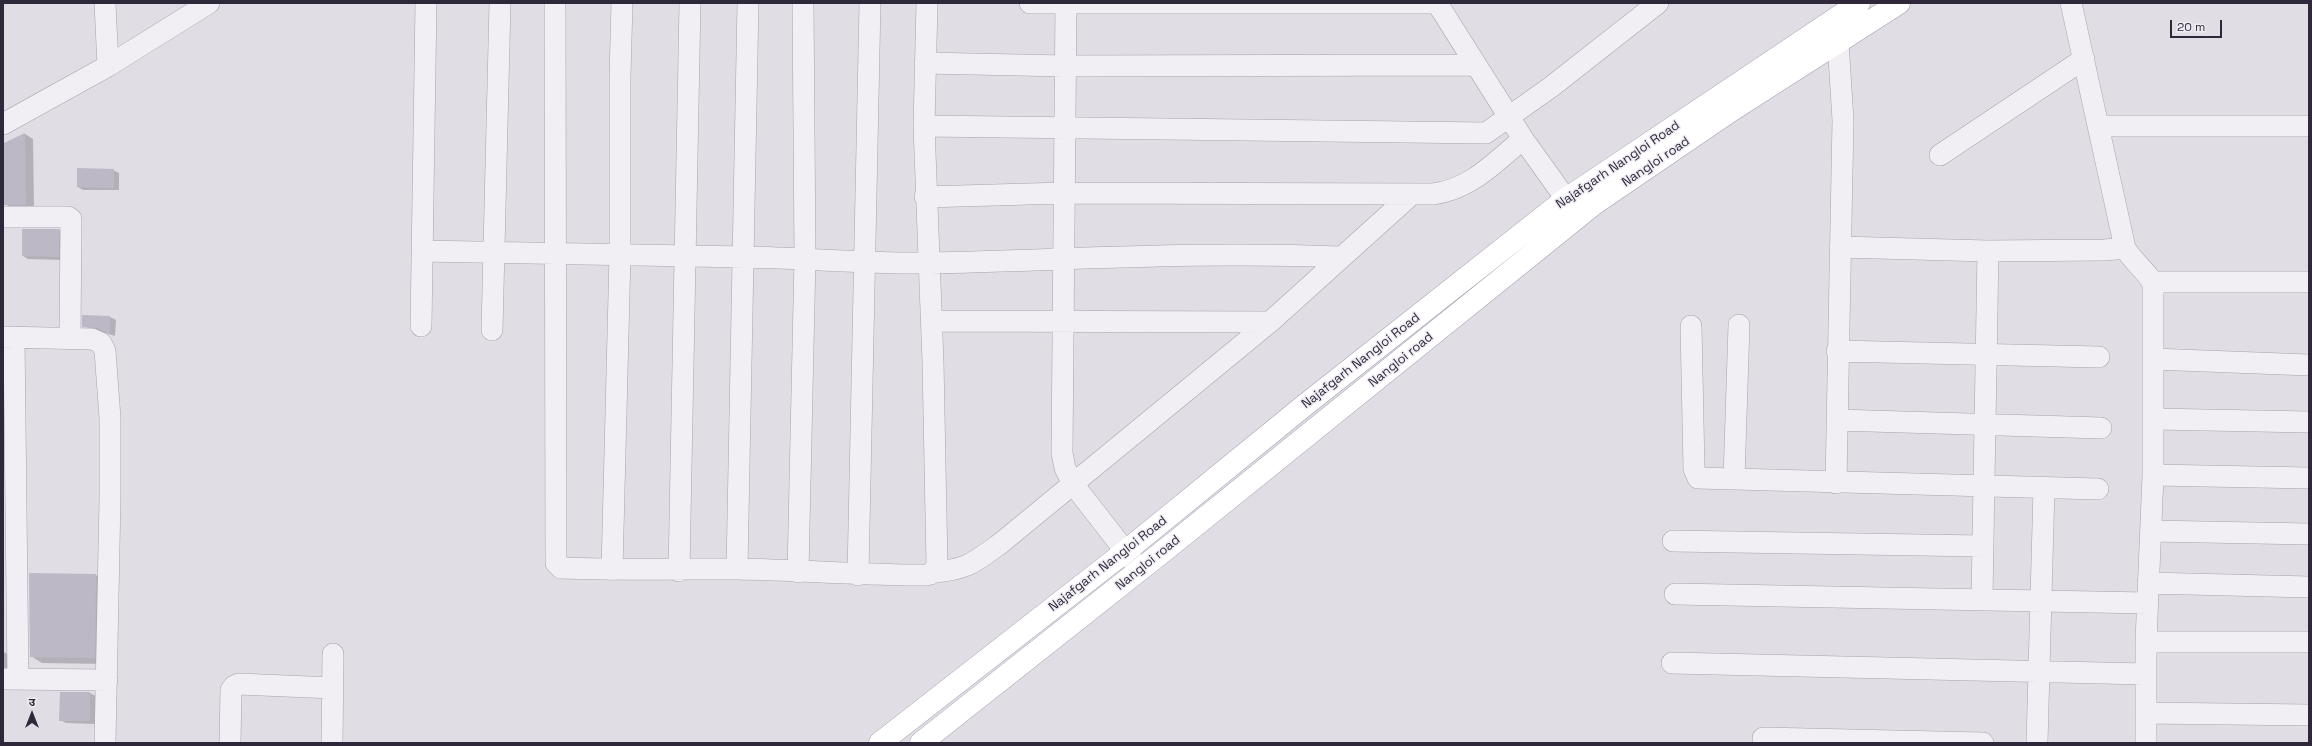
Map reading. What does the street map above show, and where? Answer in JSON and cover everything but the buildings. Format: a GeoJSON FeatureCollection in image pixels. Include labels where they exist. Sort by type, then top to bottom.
{"type":"FeatureCollection","features":[{"type":"Feature","properties":{"kind":"main road","name":"Najafgarh Nangloi Road"},"geometry":{"type":"LineString","coordinates":[[880,743],[1126,551],[1305,405],[1566,199],[1611,181],[1859,3]]}},
{"type":"Feature","properties":{"kind":"main road","name":"Nangloi road"},"geometry":{"type":"LineString","coordinates":[[921,743],[1140,570],[1594,204],[1611,181],[1732,110],[1899,3]]}},
{"type":"Feature","properties":{"kind":"street"},"geometry":{"type":"LineString","coordinates":[[105,3],[108,66]]}},
{"type":"Feature","properties":{"kind":"street"},"geometry":{"type":"LineString","coordinates":[[3,124],[108,66],[209,3]]}},
{"type":"Feature","properties":{"kind":"street"},"geometry":{"type":"LineString","coordinates":[[421,326],[426,3]]}},
{"type":"Feature","properties":{"kind":"street"},"geometry":{"type":"LineString","coordinates":[[492,330],[500,3]]}},
{"type":"Feature","properties":{"kind":"street"},"geometry":{"type":"LineString","coordinates":[[555,3],[556,563],[561,568],[679,571],[737,569],[858,575],[926,575],[933,572],[954,571],[973,564],[1270,322],[1340,257],[1412,194]]}},
{"type":"Feature","properties":{"kind":"street"},"geometry":{"type":"LineString","coordinates":[[612,570],[620,255],[620,76],[622,3]]}},
{"type":"Feature","properties":{"kind":"street"},"geometry":{"type":"LineString","coordinates":[[679,571],[690,3]]}},
{"type":"Feature","properties":{"kind":"street"},"geometry":{"type":"LineString","coordinates":[[737,569],[748,3]]}},
{"type":"Feature","properties":{"kind":"street"},"geometry":{"type":"LineString","coordinates":[[798,572],[805,258],[803,3]]}},
{"type":"Feature","properties":{"kind":"street"},"geometry":{"type":"LineString","coordinates":[[858,575],[870,3]]}},
{"type":"Feature","properties":{"kind":"street"},"geometry":{"type":"LineString","coordinates":[[927,3],[924,126],[937,559],[933,572]]}},
{"type":"Feature","properties":{"kind":"street"},"geometry":{"type":"LineString","coordinates":[[1030,3],[1437,3],[1523,139],[1566,199]]}},
{"type":"Feature","properties":{"kind":"street"},"geometry":{"type":"LineString","coordinates":[[924,126],[1480,134],[1489,132],[1556,83],[1658,3]]}},
{"type":"Feature","properties":{"kind":"street"},"geometry":{"type":"LineString","coordinates":[[2071,3],[2125,248],[2134,263],[2152,282],[2154,419],[2145,674],[2146,743]]}},
{"type":"Feature","properties":{"kind":"street"},"geometry":{"type":"LineString","coordinates":[[1066,4],[1062,258],[1062,453],[1065,468],[1073,484],[1140,570]]}},
{"type":"Feature","properties":{"kind":"street"},"geometry":{"type":"LineString","coordinates":[[1836,483],[1837,351],[1843,120],[1838,42]]}},
{"type":"Feature","properties":{"kind":"street"},"geometry":{"type":"LineString","coordinates":[[1940,155],[2084,59]]}},
{"type":"Feature","properties":{"kind":"street"},"geometry":{"type":"LineString","coordinates":[[925,63],[1065,66],[1475,65]]}},
{"type":"Feature","properties":{"kind":"street"},"geometry":{"type":"LineString","coordinates":[[2098,126],[2309,126]]}},
{"type":"Feature","properties":{"kind":"street"},"geometry":{"type":"LineString","coordinates":[[926,197],[1064,193],[1433,194],[1457,190],[1468,184],[1523,139]]}},
{"type":"Feature","properties":{"kind":"street"},"geometry":{"type":"LineString","coordinates":[[3,216],[71,219],[73,225],[70,337]]}},
{"type":"Feature","properties":{"kind":"street"},"geometry":{"type":"LineString","coordinates":[[1840,247],[1988,251],[2098,251],[2125,248]]}},
{"type":"Feature","properties":{"kind":"street"},"geometry":{"type":"LineString","coordinates":[[422,251],[555,255],[744,256],[864,262],[928,263],[1062,258],[1274,254],[1340,257]]}},
{"type":"Feature","properties":{"kind":"street"},"geometry":{"type":"LineString","coordinates":[[1982,599],[1988,251]]}},
{"type":"Feature","properties":{"kind":"street"},"geometry":{"type":"LineString","coordinates":[[2152,282],[2309,282]]}},
{"type":"Feature","properties":{"kind":"street"},"geometry":{"type":"LineString","coordinates":[[931,321],[1270,322]]}},
{"type":"Feature","properties":{"kind":"street"},"geometry":{"type":"LineString","coordinates":[[1734,479],[1738,325]]}},
{"type":"Feature","properties":{"kind":"street"},"geometry":{"type":"LineString","coordinates":[[1691,326],[1694,473],[1700,479],[2098,489]]}},
{"type":"Feature","properties":{"kind":"street"},"geometry":{"type":"LineString","coordinates":[[105,743],[107,680],[110,499],[110,418],[106,357],[103,346],[97,340],[70,337],[9,337],[11,679],[107,680]]}},
{"type":"Feature","properties":{"kind":"street"},"geometry":{"type":"LineString","coordinates":[[1837,351],[2099,357]]}},
{"type":"Feature","properties":{"kind":"street"},"geometry":{"type":"LineString","coordinates":[[2153,360],[2309,365]]}},
{"type":"Feature","properties":{"kind":"street"},"geometry":{"type":"LineString","coordinates":[[2154,419],[2309,422]]}},
{"type":"Feature","properties":{"kind":"street"},"geometry":{"type":"LineString","coordinates":[[1837,420],[2101,428]]}},
{"type":"Feature","properties":{"kind":"street"},"geometry":{"type":"LineString","coordinates":[[2153,474],[2309,478]]}},
{"type":"Feature","properties":{"kind":"street"},"geometry":{"type":"LineString","coordinates":[[2037,743],[2041,671],[2044,488]]}},
{"type":"Feature","properties":{"kind":"street"},"geometry":{"type":"LineString","coordinates":[[2151,531],[2309,534]]}},
{"type":"Feature","properties":{"kind":"street"},"geometry":{"type":"LineString","coordinates":[[1672,541],[1983,546]]}},
{"type":"Feature","properties":{"kind":"street"},"geometry":{"type":"LineString","coordinates":[[1675,594],[2041,601],[2148,593],[2309,586]]}},
{"type":"Feature","properties":{"kind":"street"},"geometry":{"type":"LineString","coordinates":[[2146,642],[2309,642]]}},
{"type":"Feature","properties":{"kind":"street"},"geometry":{"type":"LineString","coordinates":[[332,743],[333,654]]}},
{"type":"Feature","properties":{"kind":"street"},"geometry":{"type":"LineString","coordinates":[[1672,663],[2145,674]]}},
{"type":"Feature","properties":{"kind":"street"},"geometry":{"type":"LineString","coordinates":[[230,743],[231,690],[234,686],[239,684],[333,688]]}},
{"type":"Feature","properties":{"kind":"street"},"geometry":{"type":"LineString","coordinates":[[2146,713],[2309,715]]}},
{"type":"Feature","properties":{"kind":"street"},"geometry":{"type":"LineString","coordinates":[[1763,738],[1982,743]]}}]}
